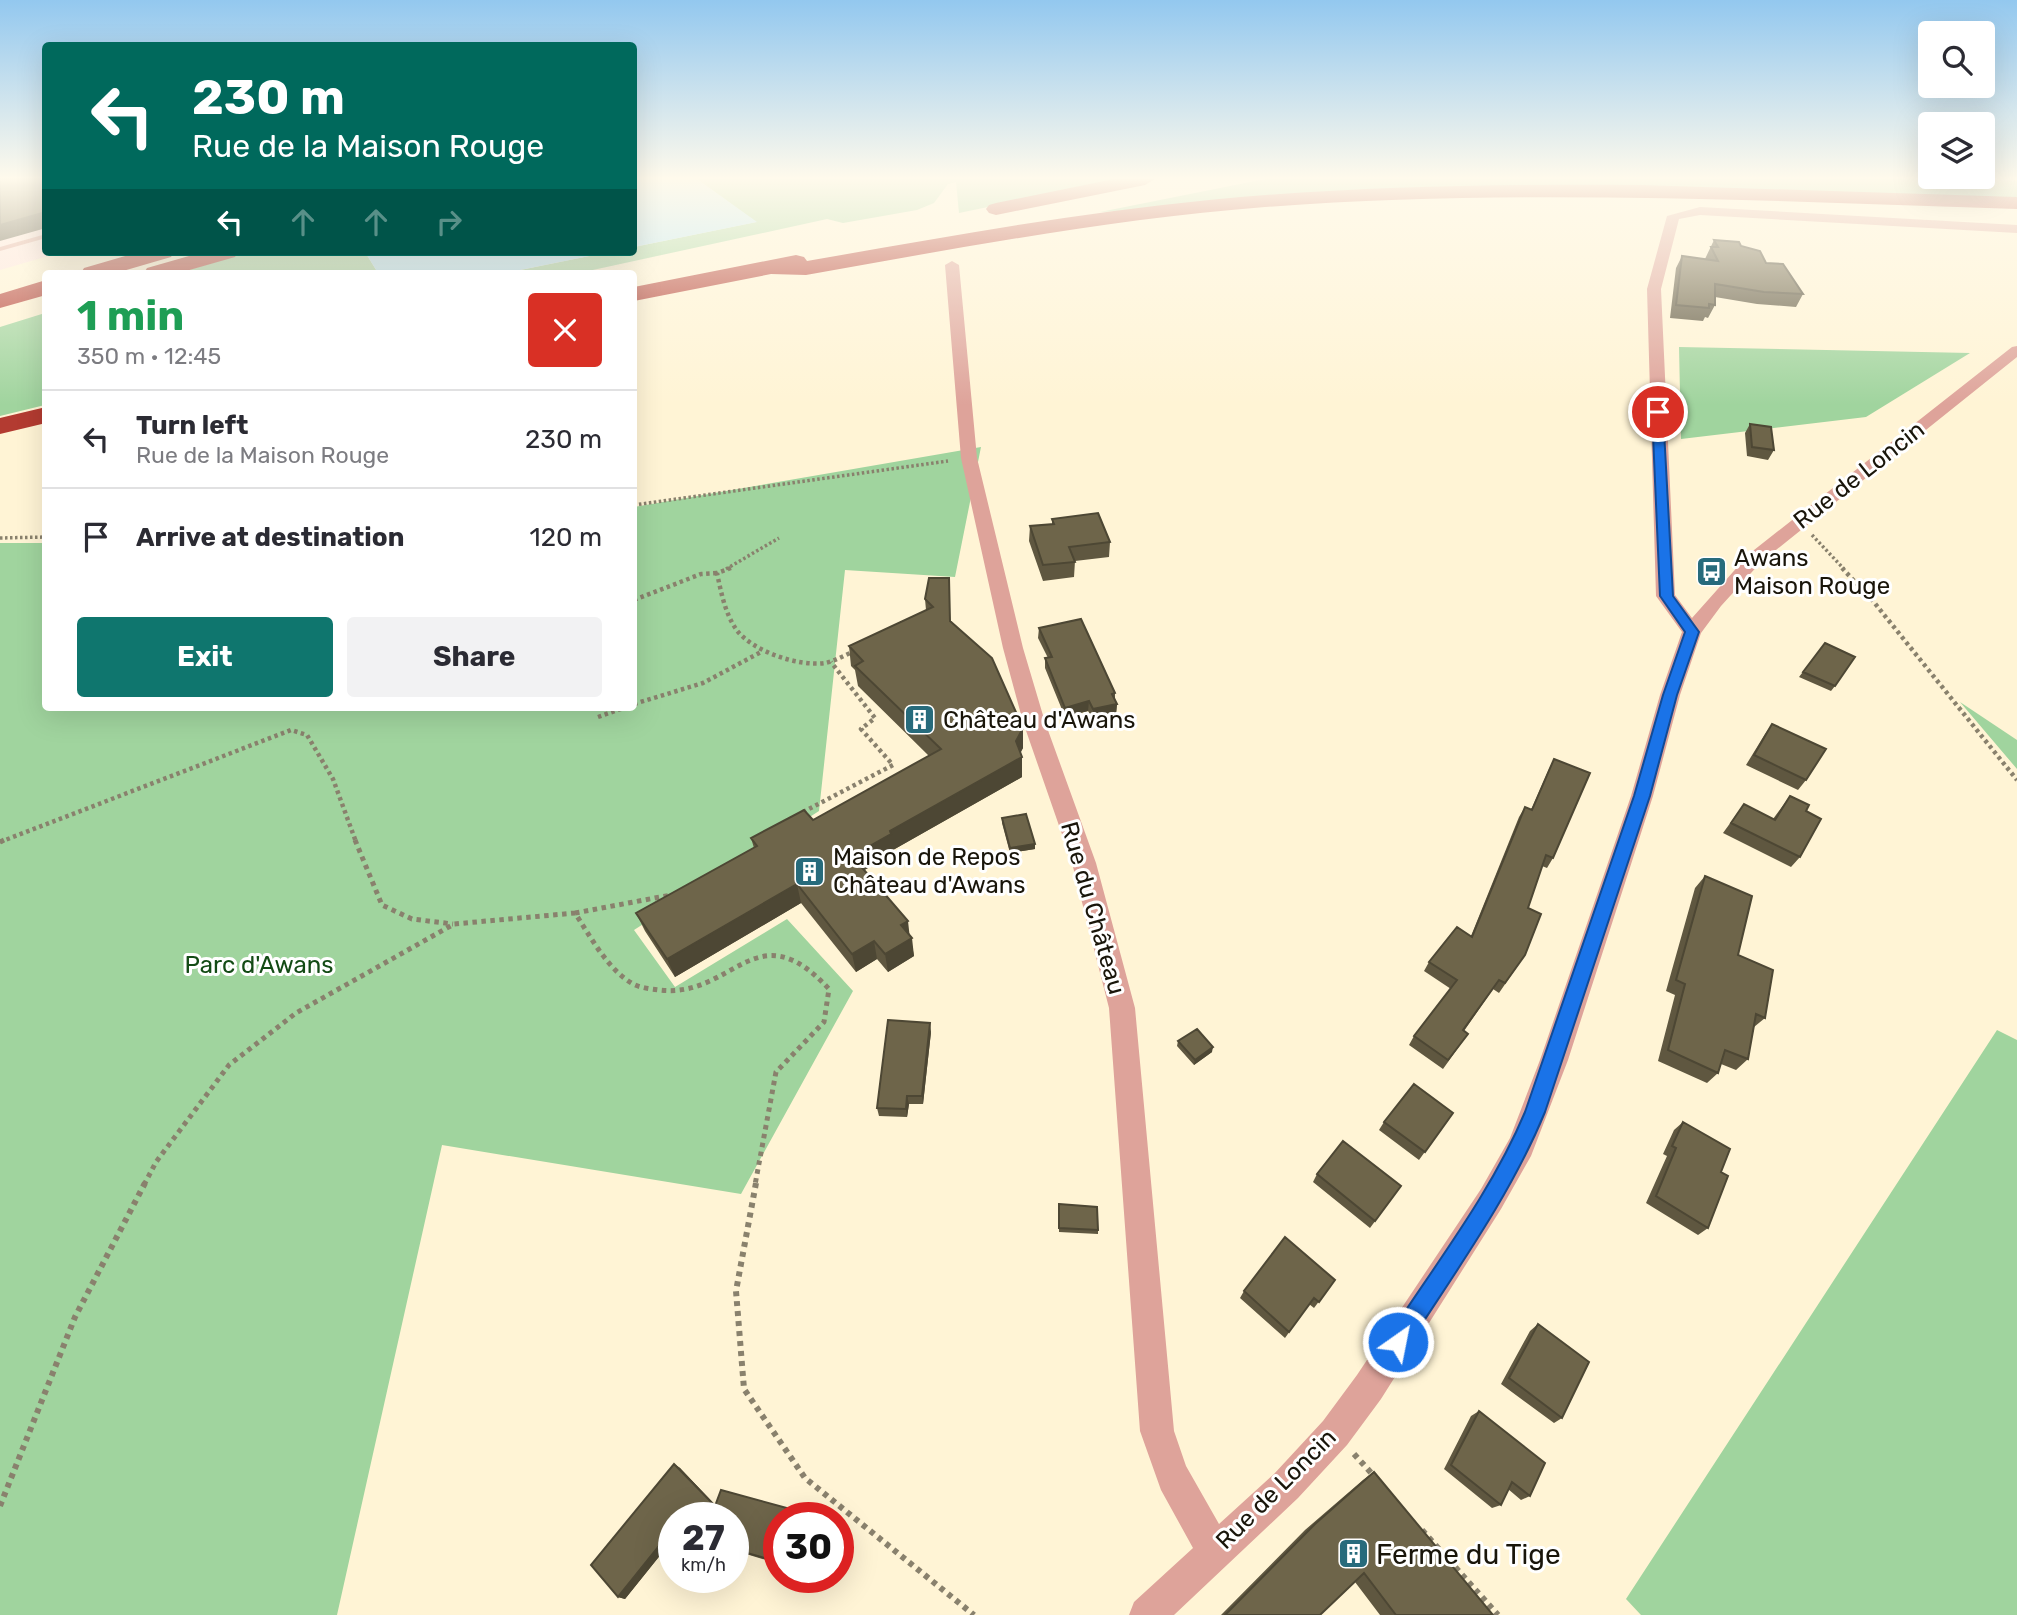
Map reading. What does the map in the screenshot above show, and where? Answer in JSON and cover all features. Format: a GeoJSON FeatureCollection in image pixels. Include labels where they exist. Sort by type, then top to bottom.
{"type":"FeatureCollection","features":[{"type":"Feature","properties":{"kind":"highway"},"geometry":{"type":"LineString","coordinates":[[637,282],[775,254]]}},
{"type":"Feature","properties":{"kind":"highway"},"geometry":{"type":"LineString","coordinates":[[637,293],[838,254]]}},
{"type":"Feature","properties":{"kind":"highway"},"geometry":{"type":"LineString","coordinates":[[772,267],[806,268],[888,254]]}},
{"type":"Feature","properties":{"kind":"highway"},"geometry":{"type":"LineString","coordinates":[[102,270],[149,256]]}},
{"type":"Feature","properties":{"kind":"highway"},"geometry":{"type":"LineString","coordinates":[[165,270],[213,256]]}},
{"type":"Feature","properties":{"kind":"highway"},"geometry":{"type":"LineString","coordinates":[[0,301],[42,288]]}},
{"type":"Feature","properties":{"kind":"highway"},"geometry":{"type":"LineString","coordinates":[[0,319],[42,307]]}},
{"type":"Feature","properties":{"kind":"highway"},"geometry":{"type":"LineString","coordinates":[[0,426],[42,416]]}},
{"type":"Feature","properties":{"kind":"street"},"geometry":{"type":"LineString","coordinates":[[1663,254],[1654,289],[1666,596],[1692,632]]}},
{"type":"Feature","properties":{"kind":"street","name":"Rue du Château"},"geometry":{"type":"LineString","coordinates":[[952,265],[969,458],[1013,648],[1034,722],[1084,863],[1122,1008],[1157,1431],[1174,1481],[1214,1550]]}},
{"type":"Feature","properties":{"kind":"street","name":"Rue de Loncin"},"geometry":{"type":"LineString","coordinates":[[1147,1615],[1286,1486],[1335,1433],[1491,1199],[1521,1146],[1554,1060],[1642,796],[1670,695],[1692,632],[1732,580],[1755,558],[2017,350]]}},
{"type":"Feature","properties":{"kind":"path"},"geometry":{"type":"LineString","coordinates":[[637,505],[969,458]]}},
{"type":"Feature","properties":{"kind":"path"},"geometry":{"type":"LineString","coordinates":[[1797,523],[1830,552],[1860,586],[2017,780]]}},
{"type":"Feature","properties":{"kind":"path"},"geometry":{"type":"LineString","coordinates":[[0,538],[42,537]]}},
{"type":"Feature","properties":{"kind":"path"},"geometry":{"type":"LineString","coordinates":[[637,599],[701,574],[717,573],[733,567],[779,538]]}},
{"type":"Feature","properties":{"kind":"path"},"geometry":{"type":"LineString","coordinates":[[717,573],[726,613],[746,641],[761,652],[822,666],[855,651]]}},
{"type":"Feature","properties":{"kind":"path"},"geometry":{"type":"LineString","coordinates":[[637,703],[703,683],[761,652]]}},
{"type":"Feature","properties":{"kind":"path"},"geometry":{"type":"LineString","coordinates":[[792,818],[892,765],[861,729],[876,718],[831,662]]}},
{"type":"Feature","properties":{"kind":"path"},"geometry":{"type":"LineString","coordinates":[[598,717],[615,711]]}},
{"type":"Feature","properties":{"kind":"path"},"geometry":{"type":"LineString","coordinates":[[0,842],[291,730],[307,735],[332,779],[366,871],[382,905],[412,919],[454,924],[575,913],[676,894]]}},
{"type":"Feature","properties":{"kind":"path"},"geometry":{"type":"LineString","coordinates":[[575,913],[588,936],[634,985],[671,991],[690,990],[760,956],[792,956],[814,970],[829,989],[824,1022],[776,1072],[736,1292],[744,1389],[805,1478],[974,1615]]}},
{"type":"Feature","properties":{"kind":"path"},"geometry":{"type":"LineString","coordinates":[[0,1506],[75,1317],[156,1162],[229,1065],[296,1013],[454,924]]}},
{"type":"Feature","properties":{"kind":"path"},"geometry":{"type":"LineString","coordinates":[[1335,1433],[1380,1483]]}},
{"type":"Feature","properties":{"kind":"path"},"geometry":{"type":"LineString","coordinates":[[1417,1524],[1498,1615]]}},
{"type":"Feature","properties":{"kind":"shaded area"},"geometry":{"type":"Polygon","coordinates":[[[0,254],[48,256],[0,270],[0,254]]]}},
{"type":"Feature","properties":{"kind":"green space"},"geometry":{"type":"Polygon","coordinates":[[[665,254],[593,270],[520,270],[589,256],[665,254]]]}},
{"type":"Feature","properties":{"kind":"green space"},"geometry":{"type":"Polygon","coordinates":[[[235,256],[367,256],[376,270],[188,270],[235,256]]]}},
{"type":"Feature","properties":{"kind":"green space"},"geometry":{"type":"Polygon","coordinates":[[[42,314],[42,406],[0,416],[0,327],[42,314]]]}},
{"type":"Feature","properties":{"kind":"green space"},"geometry":{"type":"Polygon","coordinates":[[[1679,347],[1970,353],[1866,417],[1681,439],[1679,347]]]}},
{"type":"Feature","properties":{"kind":"green space","name":"Parc d'Awans"},"geometry":{"type":"Polygon","coordinates":[[[981,447],[955,577],[845,570],[819,811],[634,930],[675,987],[787,919],[853,991],[741,1194],[442,1145],[337,1615],[0,1615],[0,543],[42,543],[42,711],[637,711],[637,506],[981,447]]]}},
{"type":"Feature","properties":{"kind":"green space"},"geometry":{"type":"Polygon","coordinates":[[[1960,702],[2017,740],[2017,769],[1960,702]]]}},
{"type":"Feature","properties":{"kind":"green space"},"geometry":{"type":"Polygon","coordinates":[[[1997,1030],[2017,1040],[2017,1615],[1641,1615],[1626,1599],[1997,1030]]]}},
{"type":"Feature","properties":{"kind":"water"},"geometry":{"type":"Polygon","coordinates":[[[367,256],[589,256],[520,270],[376,270],[367,256]]]}},
{"type":"Feature","properties":{"kind":"building"},"geometry":{"type":"Polygon","coordinates":[[[1715,254],[1762,254],[1766,263],[1783,264],[1803,294],[1764,292],[1715,284],[1715,305],[1709,304],[1709,308],[1676,305],[1682,256],[1718,261],[1715,254]]]}},
{"type":"Feature","properties":{"kind":"building"},"geometry":{"type":"Polygon","coordinates":[[[1750,424],[1771,427],[1774,450],[1752,447],[1750,424]]]}},
{"type":"Feature","properties":{"kind":"building"},"geometry":{"type":"Polygon","coordinates":[[[1098,513],[1110,542],[1069,547],[1075,562],[1043,565],[1030,526],[1054,524],[1052,519],[1098,513]]]}},
{"type":"Feature","properties":{"kind":"building"},"geometry":{"type":"Polygon","coordinates":[[[929,578],[949,578],[950,621],[992,658],[1023,728],[1016,741],[1022,757],[890,831],[891,834],[852,856],[908,921],[901,925],[912,938],[885,954],[874,941],[852,954],[797,884],[667,959],[636,913],[757,846],[751,838],[804,810],[813,820],[941,749],[855,666],[863,661],[849,646],[933,607],[925,599],[929,578]]]}},
{"type":"Feature","properties":{"kind":"building"},"geometry":{"type":"Polygon","coordinates":[[[1081,619],[1115,693],[1112,694],[1117,704],[1093,709],[1089,701],[1065,708],[1045,658],[1052,657],[1039,628],[1081,619]]]}},
{"type":"Feature","properties":{"kind":"building"},"geometry":{"type":"Polygon","coordinates":[[[1825,643],[1855,657],[1835,686],[1803,672],[1825,643]]]}},
{"type":"Feature","properties":{"kind":"building"},"geometry":{"type":"Polygon","coordinates":[[[1772,724],[1826,749],[1806,780],[1754,755],[1772,724]]]}},
{"type":"Feature","properties":{"kind":"building"},"geometry":{"type":"Polygon","coordinates":[[[1554,759],[1590,773],[1553,858],[1546,855],[1528,908],[1541,914],[1525,955],[1505,983],[1499,980],[1463,1030],[1468,1034],[1448,1060],[1414,1036],[1457,980],[1429,962],[1457,927],[1472,937],[1525,807],[1532,810],[1554,759]]]}},
{"type":"Feature","properties":{"kind":"building"},"geometry":{"type":"Polygon","coordinates":[[[1790,796],[1809,805],[1806,811],[1821,819],[1800,857],[1731,823],[1744,804],[1775,820],[1790,796]]]}},
{"type":"Feature","properties":{"kind":"building"},"geometry":{"type":"Polygon","coordinates":[[[1026,814],[1035,844],[1010,848],[1002,818],[1026,814]]]}},
{"type":"Feature","properties":{"kind":"building"},"geometry":{"type":"Polygon","coordinates":[[[1705,876],[1752,896],[1738,955],[1773,970],[1765,1018],[1756,1014],[1748,1059],[1725,1050],[1718,1073],[1668,1050],[1685,984],[1676,980],[1705,876]]]}},
{"type":"Feature","properties":{"kind":"building"},"geometry":{"type":"Polygon","coordinates":[[[888,1020],[930,1023],[922,1096],[907,1096],[906,1109],[877,1108],[888,1020]]]}},
{"type":"Feature","properties":{"kind":"building"},"geometry":{"type":"Polygon","coordinates":[[[1197,1029],[1213,1047],[1195,1060],[1178,1041],[1197,1029]]]}},
{"type":"Feature","properties":{"kind":"building"},"geometry":{"type":"Polygon","coordinates":[[[1414,1084],[1453,1113],[1425,1152],[1384,1122],[1414,1084]]]}},
{"type":"Feature","properties":{"kind":"building"},"geometry":{"type":"Polygon","coordinates":[[[1683,1122],[1730,1149],[1721,1172],[1728,1176],[1708,1228],[1656,1196],[1676,1148],[1672,1146],[1683,1122]]]}},
{"type":"Feature","properties":{"kind":"building"},"geometry":{"type":"Polygon","coordinates":[[[1343,1141],[1401,1186],[1375,1221],[1317,1174],[1343,1141]]]}},
{"type":"Feature","properties":{"kind":"building"},"geometry":{"type":"Polygon","coordinates":[[[1059,1204],[1097,1207],[1098,1230],[1059,1228],[1059,1204]]]}},
{"type":"Feature","properties":{"kind":"building"},"geometry":{"type":"Polygon","coordinates":[[[1285,1237],[1335,1280],[1319,1302],[1314,1298],[1289,1332],[1244,1291],[1285,1237]]]}},
{"type":"Feature","properties":{"kind":"building"},"geometry":{"type":"Polygon","coordinates":[[[1538,1324],[1589,1362],[1562,1418],[1509,1378],[1538,1324]]]}},
{"type":"Feature","properties":{"kind":"building"},"geometry":{"type":"Polygon","coordinates":[[[1479,1411],[1545,1463],[1530,1496],[1512,1482],[1501,1505],[1451,1465],[1479,1411]]]}},
{"type":"Feature","properties":{"kind":"building"},"geometry":{"type":"Polygon","coordinates":[[[674,1464],[711,1502],[658,1502],[658,1547],[618,1597],[591,1565],[674,1464]]]}},
{"type":"Feature","properties":{"kind":"building","name":"Ferme du Tige"},"geometry":{"type":"Polygon","coordinates":[[[1374,1472],[1493,1615],[1396,1615],[1364,1573],[1320,1615],[1225,1615],[1315,1524],[1374,1472]]]}},
{"type":"Feature","properties":{"kind":"building"},"geometry":{"type":"Polygon","coordinates":[[[721,1490],[765,1502],[763,1557],[749,1554],[749,1502],[716,1502],[721,1490]]]}},
{"type":"Feature","properties":{"kind":"place","name":"Awans Maison Rouge"},"geometry":{"type":"Point","coordinates":[1711,572]}},
{"type":"Feature","properties":{"kind":"place","name":"Château d'Awans"},"geometry":{"type":"Point","coordinates":[920,720]}},
{"type":"Feature","properties":{"kind":"place","name":"Maison de Repos Château d'Awans"},"geometry":{"type":"Point","coordinates":[810,871]}},
{"type":"Feature","properties":{"kind":"place","name":"Ferme du Tige"},"geometry":{"type":"Point","coordinates":[1353,1554]}},
{"type":"Feature","properties":{"kind":"route"},"geometry":{"type":"LineString","coordinates":[[1398,1342],[1491,1199],[1521,1146],[1554,1060],[1642,796],[1670,695],[1692,632],[1666,596],[1658,412]]}}]}
